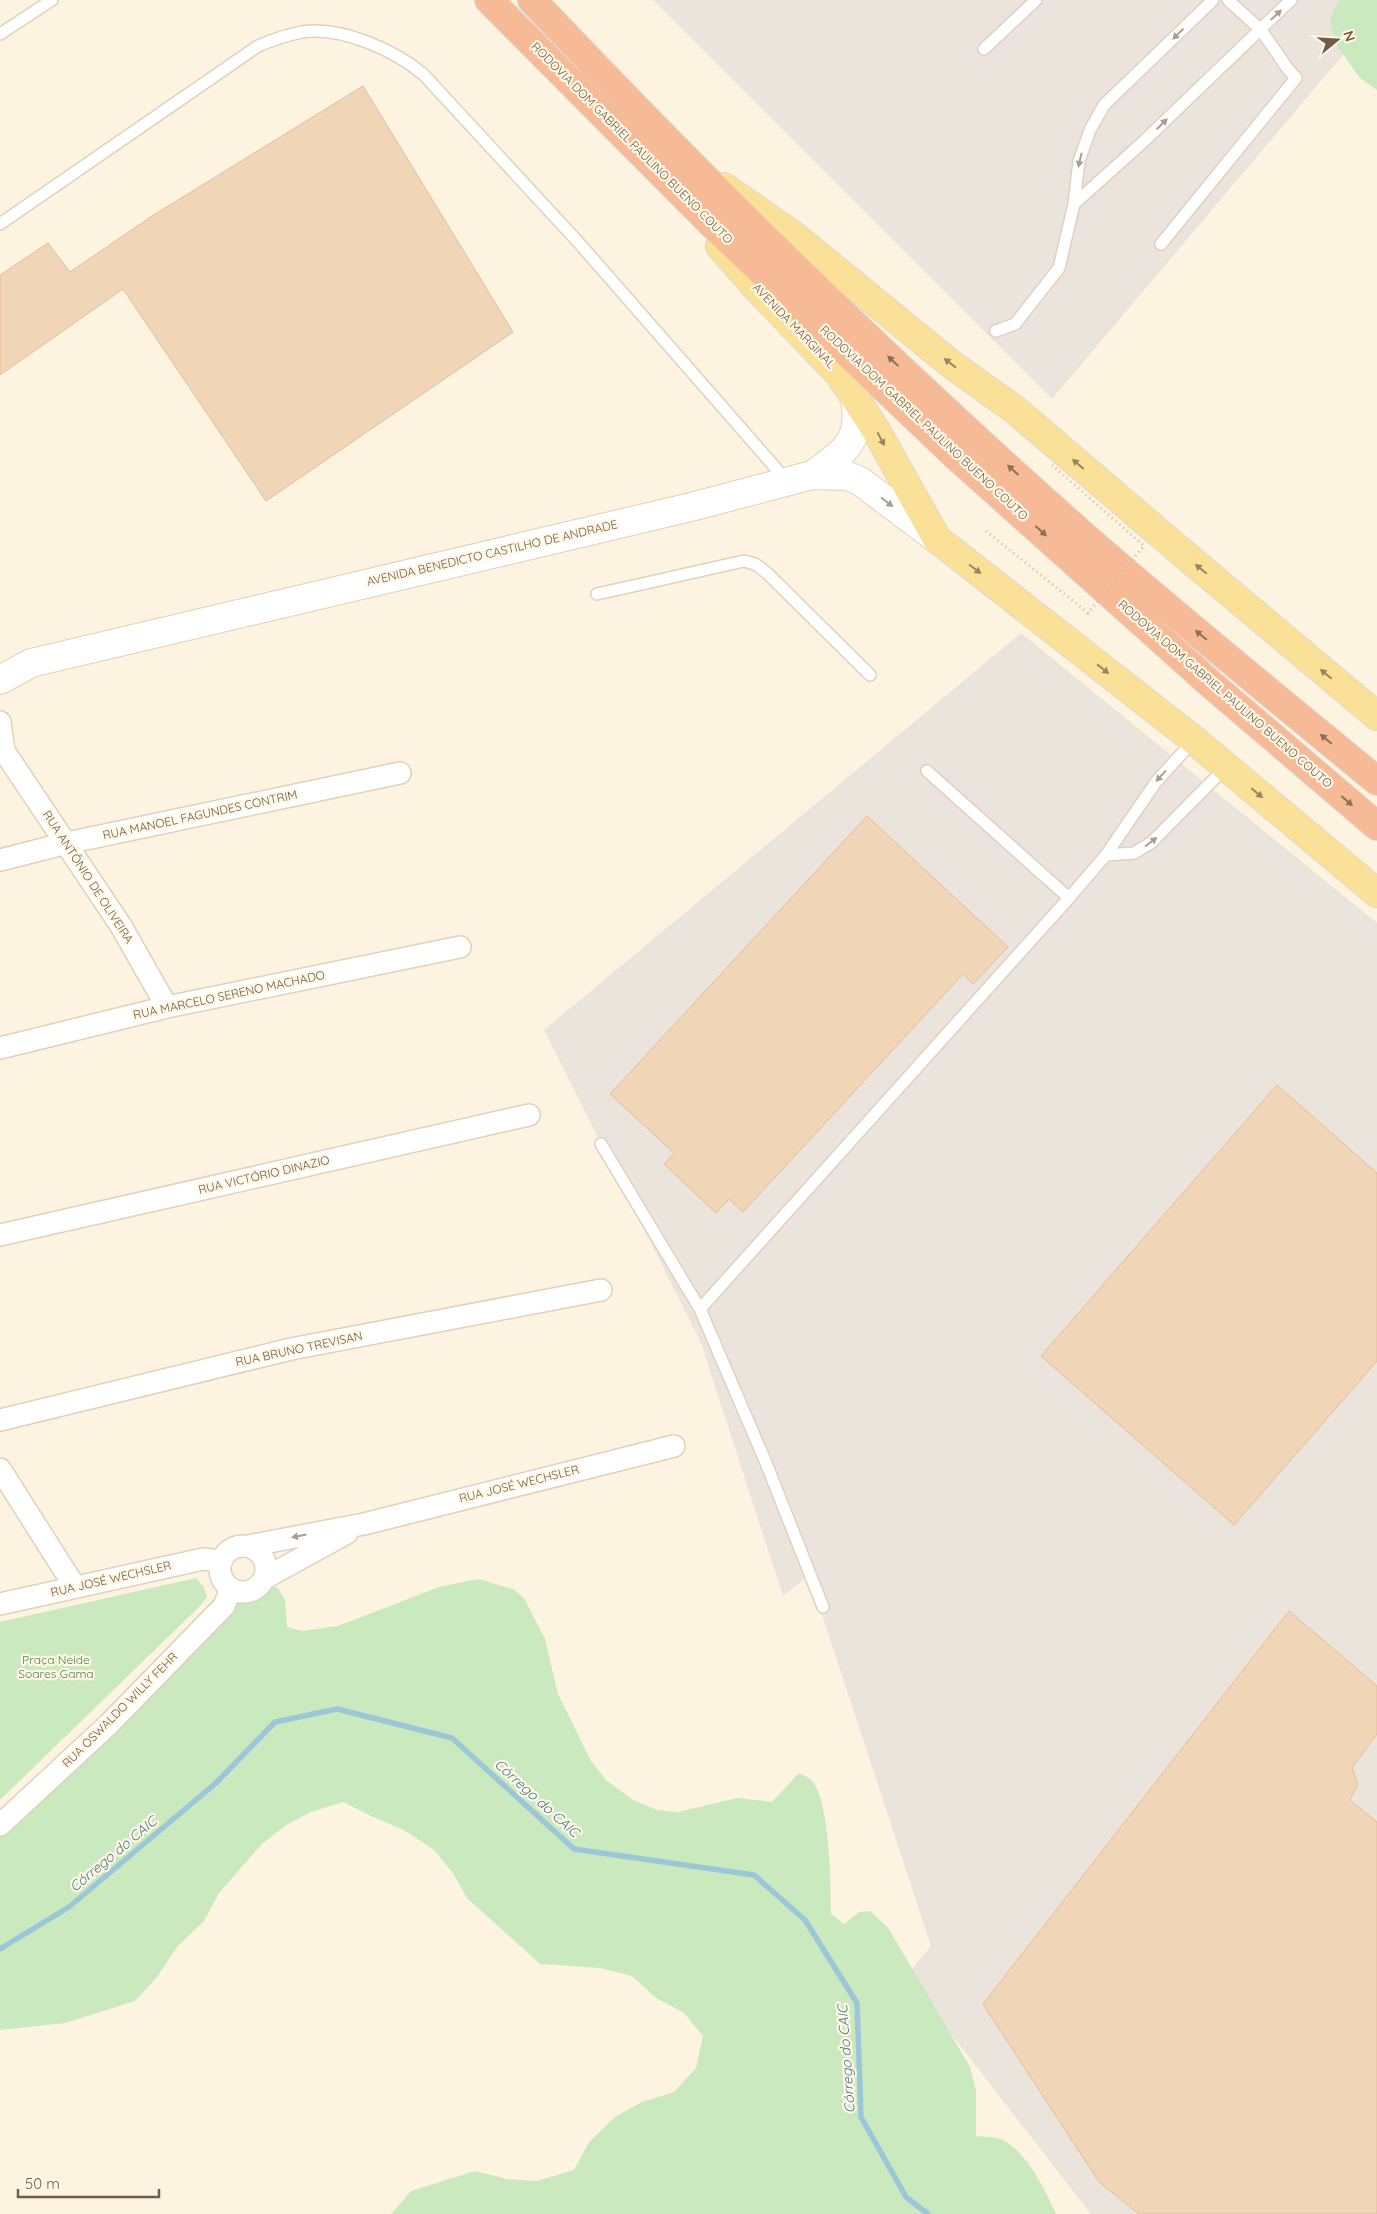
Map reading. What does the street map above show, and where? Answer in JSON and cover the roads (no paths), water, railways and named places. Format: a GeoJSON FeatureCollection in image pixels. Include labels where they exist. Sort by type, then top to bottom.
{"type":"FeatureCollection","features":[{"type":"Feature","properties":{"kind":"highway","name":"RODOVIA DOM GABRIEL PAULINO BUENO COUTO"},"geometry":{"type":"LineString","coordinates":[[490,0],[686,198],[958,457],[1213,686],[1377,826]]}},
{"type":"Feature","properties":{"kind":"highway","name":"RODOVIA DOM GABRIEL PAULINO BUENO COUTO"},"geometry":{"type":"LineString","coordinates":[[532,0],[688,162],[863,333],[1084,535],[1377,781]]}},
{"type":"Feature","properties":{"kind":"main road"},"geometry":{"type":"LineString","coordinates":[[688,162],[794,235],[951,364],[1014,408],[1185,556],[1377,716]]}},
{"type":"Feature","properties":{"kind":"main road","name":"AVENIDA MARGINAL"},"geometry":{"type":"LineString","coordinates":[[686,198],[724,252],[840,375],[874,427],[937,539]]}},
{"type":"Feature","properties":{"kind":"main road"},"geometry":{"type":"LineString","coordinates":[[799,478],[841,454],[851,443],[857,427],[855,399]]}},
{"type":"Feature","properties":{"kind":"main road","name":"AVENIDA BENEDICTO CASTILHO DE ANDRADE"},"geometry":{"type":"LineString","coordinates":[[0,662],[31,662],[692,507],[799,478],[848,476],[860,481],[937,539]]}},
{"type":"Feature","properties":{"kind":"main road"},"geometry":{"type":"LineString","coordinates":[[937,539],[1194,740],[1377,893]]}},
{"type":"Feature","properties":{"kind":"main road","name":"AVENIDA BENEDICTO CASTILHO DE ANDRADE"},"geometry":{"type":"LineString","coordinates":[[0,680],[31,662]]}},
{"type":"Feature","properties":{"kind":"street","name":"RUA ANTÔNIO DE OLIVEIRA"},"geometry":{"type":"LineString","coordinates":[[0,722],[2,748],[68,843],[121,926],[167,1007]]}},
{"type":"Feature","properties":{"kind":"street","name":"RUA MANOEL FAGUNDES CONTRIM"},"geometry":{"type":"LineString","coordinates":[[0,860],[68,843],[400,773]]}},
{"type":"Feature","properties":{"kind":"street","name":"RUA MARCELO SERENO MACHADO"},"geometry":{"type":"LineString","coordinates":[[0,1048],[167,1007],[460,947]]}},
{"type":"Feature","properties":{"kind":"street","name":"RUA VICTÓRIO DINAZIO"},"geometry":{"type":"LineString","coordinates":[[0,1235],[529,1114]]}},
{"type":"Feature","properties":{"kind":"street","name":"RUA BRUNO TREVISAN"},"geometry":{"type":"LineString","coordinates":[[0,1420],[291,1349],[601,1290]]}},
{"type":"Feature","properties":{"kind":"street","name":"RUA JOSÉ WECHSLER"},"geometry":{"type":"LineString","coordinates":[[248,1546],[364,1524],[674,1446]]}},
{"type":"Feature","properties":{"kind":"street"},"geometry":{"type":"LineString","coordinates":[[0,1469],[75,1587]]}},
{"type":"Feature","properties":{"kind":"street","name":"RUA JOSÉ WECHSLER"},"geometry":{"type":"LineString","coordinates":[[265,1578],[364,1524]]}},
{"type":"Feature","properties":{"kind":"street"},"geometry":{"type":"LineString","coordinates":[[248,1546],[261,1555],[265,1562],[265,1578],[254,1590],[238,1592],[231,1589],[221,1577],[221,1561],[232,1549],[248,1546]]}},
{"type":"Feature","properties":{"kind":"street","name":"RUA JOSÉ WECHSLER"},"geometry":{"type":"LineString","coordinates":[[0,1604],[203,1558],[221,1561]]}},
{"type":"Feature","properties":{"kind":"street","name":"RUA OSWALDO WILLY FEHR"},"geometry":{"type":"LineString","coordinates":[[0,1825],[116,1717],[224,1606],[231,1589]]}},
{"type":"Feature","properties":{"kind":"lane"},"geometry":{"type":"LineString","coordinates":[[0,34],[52,0]]}},
{"type":"Feature","properties":{"kind":"lane"},"geometry":{"type":"LineString","coordinates":[[984,49],[1036,0]]}},
{"type":"Feature","properties":{"kind":"lane"},"geometry":{"type":"LineString","coordinates":[[996,331],[1015,324],[1059,268],[1074,204],[1080,161],[1090,130],[1104,106],[1213,0]]}},
{"type":"Feature","properties":{"kind":"lane"},"geometry":{"type":"LineString","coordinates":[[1161,244],[1296,78],[1261,30],[1228,0]]}},
{"type":"Feature","properties":{"kind":"lane"},"geometry":{"type":"LineString","coordinates":[[1074,204],[1143,142],[1291,0]]}},
{"type":"Feature","properties":{"kind":"lane"},"geometry":{"type":"LineString","coordinates":[[0,224],[258,46],[284,36],[305,32],[358,38],[408,61],[424,75],[799,478]]}},
{"type":"Feature","properties":{"kind":"lane"},"geometry":{"type":"LineString","coordinates":[[597,594],[744,561],[755,564],[768,573],[870,676]]}},
{"type":"Feature","properties":{"kind":"lane"},"geometry":{"type":"LineString","coordinates":[[700,1309],[1069,898],[1106,855],[1156,782],[1194,740]]}},
{"type":"Feature","properties":{"kind":"lane"},"geometry":{"type":"LineString","coordinates":[[1106,855],[1134,853],[1152,842],[1226,767]]}},
{"type":"Feature","properties":{"kind":"lane"},"geometry":{"type":"LineString","coordinates":[[927,771],[1069,898]]}},
{"type":"Feature","properties":{"kind":"lane"},"geometry":{"type":"LineString","coordinates":[[601,1144],[700,1309],[762,1454],[823,1607]]}},
{"type":"Feature","properties":{"kind":"waterway","name":"Córrego do CAIC"},"geometry":{"type":"LineString","coordinates":[[0,1949],[69,1907],[216,1783],[275,1722],[337,1709],[452,1738],[574,1849],[754,1875],[805,1920],[857,2003],[861,2117],[906,2197],[928,2214]]}},
{"type":"Feature","properties":{"kind":"park label","name":"Praça Neide Soares Gama"},"geometry":{"type":"Point","coordinates":[56,1667]}}]}
